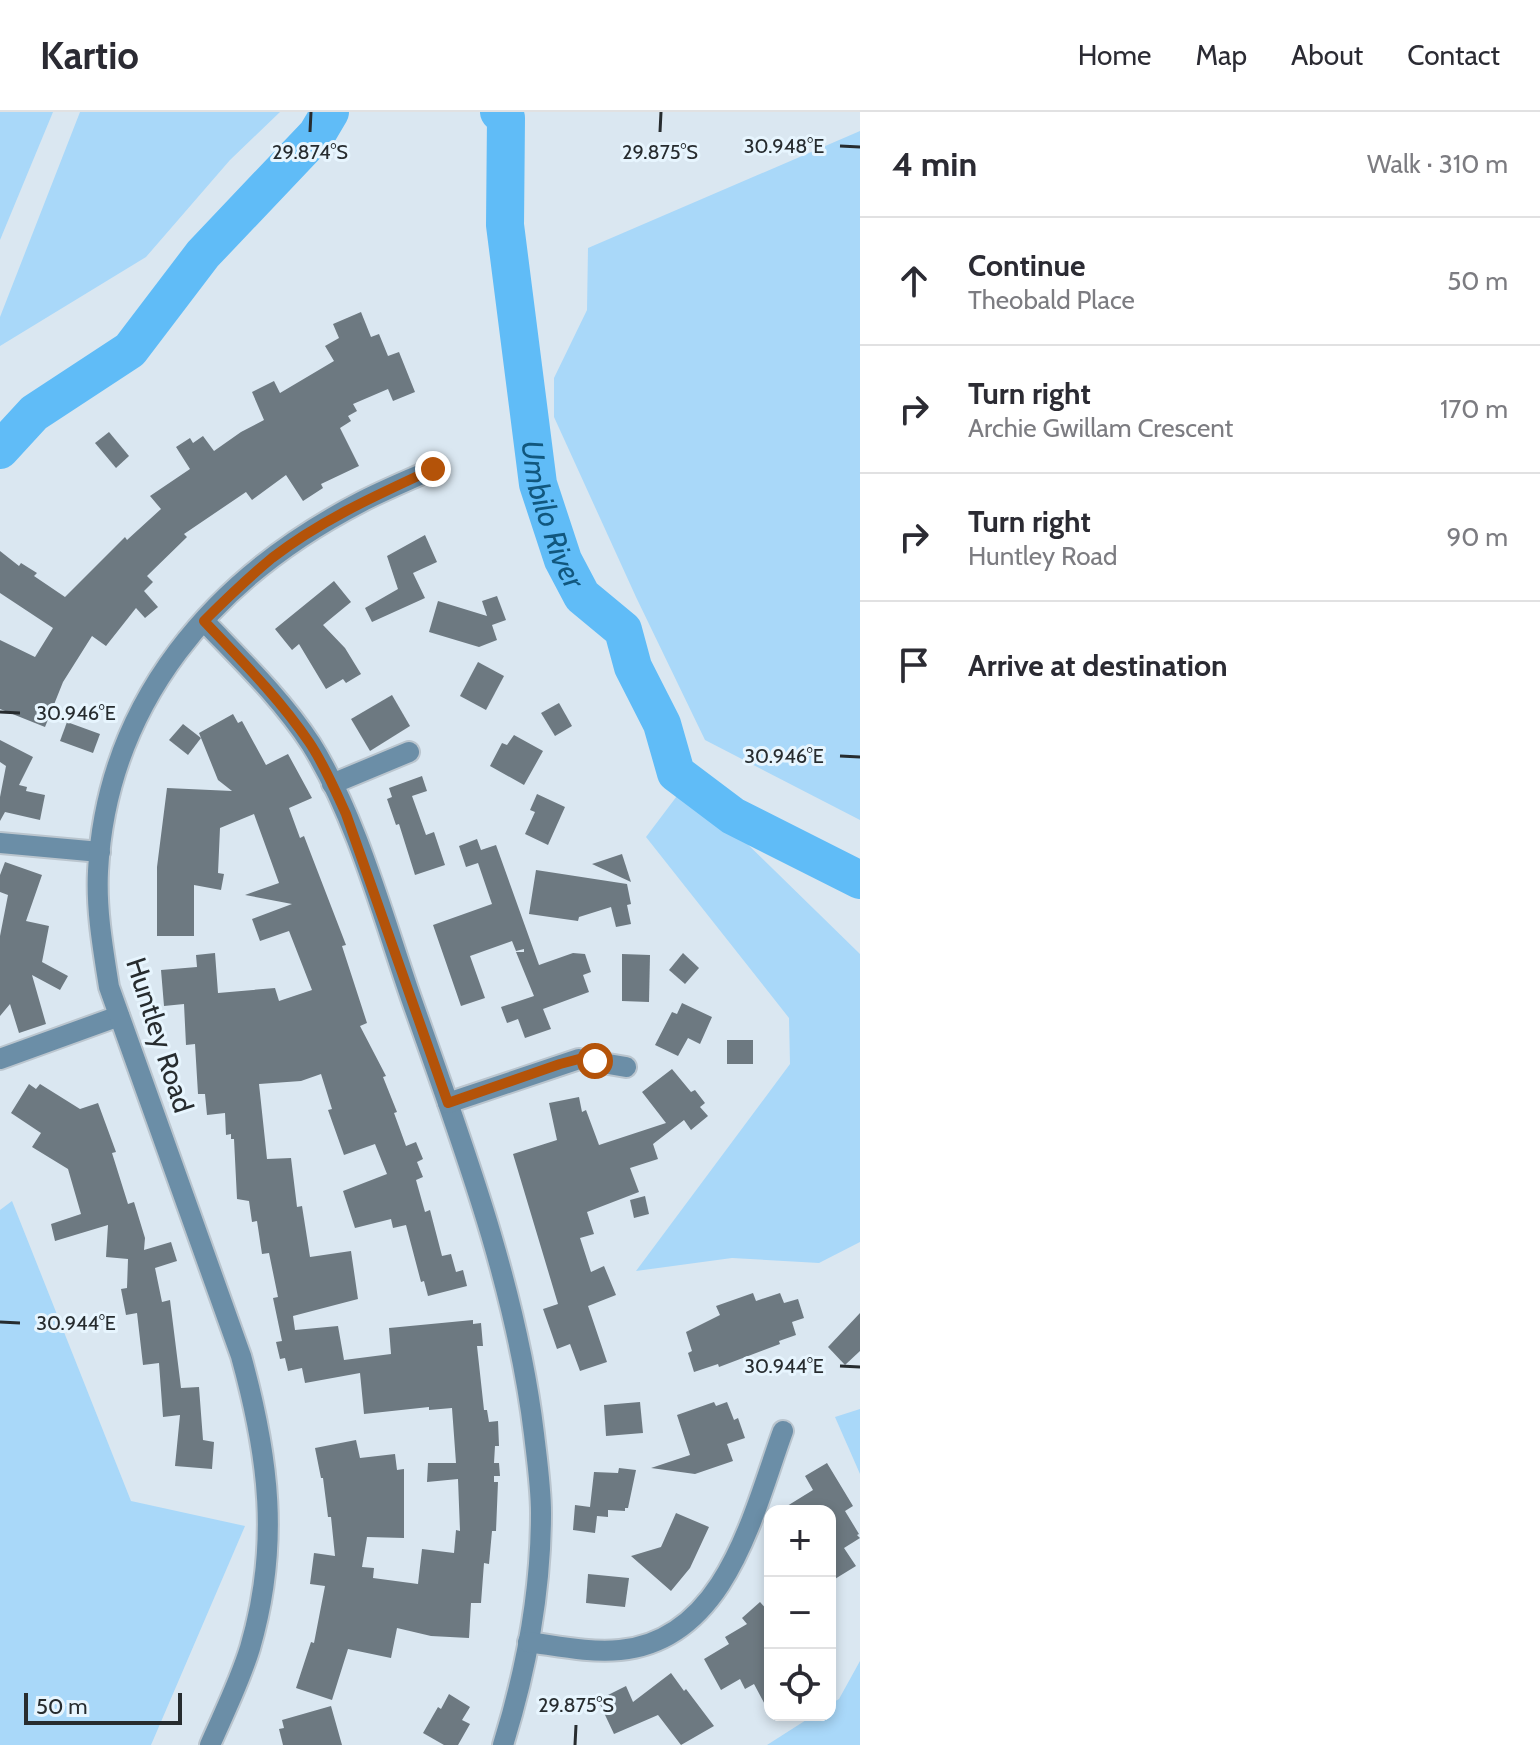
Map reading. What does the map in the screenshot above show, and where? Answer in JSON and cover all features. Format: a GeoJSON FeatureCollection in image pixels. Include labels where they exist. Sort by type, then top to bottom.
{"type":"FeatureCollection","features":[{"type":"Feature","properties":{"kind":"street","name":"Huntley Road"},"geometry":{"type":"LineString","coordinates":[[210,1745],[238,1682],[258,1615],[268,1532],[269,1492],[258,1418],[241,1356],[109,987],[100,924],[100,852],[108,797],[126,739],[148,693],[177,650],[204,621],[274,557],[313,530],[361,502],[433,469]]}},
{"type":"Feature","properties":{"kind":"street"},"geometry":{"type":"LineString","coordinates":[[204,621],[273,694],[311,744],[346,814],[448,1103],[505,1282],[526,1372],[541,1511],[538,1573],[528,1642],[503,1745]]}},
{"type":"Feature","properties":{"kind":"street"},"geometry":{"type":"LineString","coordinates":[[332,784],[409,752]]}},
{"type":"Feature","properties":{"kind":"street"},"geometry":{"type":"LineString","coordinates":[[0,843],[100,852]]}},
{"type":"Feature","properties":{"kind":"street"},"geometry":{"type":"LineString","coordinates":[[0,1059],[119,1016]]}},
{"type":"Feature","properties":{"kind":"street"},"geometry":{"type":"LineString","coordinates":[[448,1103],[579,1059],[626,1067]]}},
{"type":"Feature","properties":{"kind":"street"},"geometry":{"type":"LineString","coordinates":[[528,1642],[595,1651],[622,1650],[659,1638],[695,1614],[712,1598],[729,1574],[783,1431]]}},
{"type":"Feature","properties":{"kind":"shaded area"},"geometry":{"type":"Polygon","coordinates":[[[0,112],[53,112],[0,240],[0,112]]]}},
{"type":"Feature","properties":{"kind":"shaded area"},"geometry":{"type":"Polygon","coordinates":[[[80,112],[280,112],[230,160],[146,257],[0,346],[0,317],[80,112]]]}},
{"type":"Feature","properties":{"kind":"shaded area"},"geometry":{"type":"Polygon","coordinates":[[[860,131],[860,820],[705,740],[554,417],[554,378],[587,310],[588,248],[860,131]]]}},
{"type":"Feature","properties":{"kind":"shaded area"},"geometry":{"type":"Polygon","coordinates":[[[686,784],[860,954],[860,1242],[819,1263],[732,1258],[636,1271],[790,1064],[789,1018],[646,837],[686,784]]]}},
{"type":"Feature","properties":{"kind":"shaded area"},"geometry":{"type":"Polygon","coordinates":[[[12,1201],[131,1501],[245,1526],[151,1745],[0,1745],[0,1210],[12,1201]]]}},
{"type":"Feature","properties":{"kind":"shaded area"},"geometry":{"type":"Polygon","coordinates":[[[860,1409],[860,1474],[835,1417],[860,1409]]]}},
{"type":"Feature","properties":{"kind":"shaded area"},"geometry":{"type":"Polygon","coordinates":[[[860,1661],[860,1745],[767,1745],[805,1721],[836,1721],[836,1701],[860,1661]]]}},
{"type":"Feature","properties":{"kind":"building"},"geometry":{"type":"Polygon","coordinates":[[[361,312],[371,337],[379,334],[388,356],[399,352],[415,392],[393,401],[388,389],[353,404],[357,411],[348,416],[351,421],[340,428],[359,466],[321,484],[323,488],[303,501],[286,475],[252,500],[246,492],[184,534],[187,537],[147,576],[153,582],[144,591],[158,607],[145,618],[136,608],[106,646],[92,636],[63,682],[45,727],[0,709],[0,640],[35,657],[53,628],[0,593],[0,551],[19,566],[21,563],[37,573],[34,576],[65,597],[125,537],[127,540],[161,509],[150,496],[190,469],[176,447],[190,438],[193,443],[203,436],[214,451],[264,420],[252,392],[274,381],[280,393],[334,361],[325,346],[339,338],[333,324],[361,312]]]}},
{"type":"Feature","properties":{"kind":"building"},"geometry":{"type":"Polygon","coordinates":[[[109,432],[129,456],[116,468],[95,443],[109,432]]]}},
{"type":"Feature","properties":{"kind":"building"},"geometry":{"type":"Polygon","coordinates":[[[425,535],[437,562],[413,573],[425,598],[372,622],[365,608],[398,589],[387,556],[425,535]]]}},
{"type":"Feature","properties":{"kind":"building"},"geometry":{"type":"Polygon","coordinates":[[[334,581],[351,602],[323,625],[345,648],[361,674],[346,683],[343,679],[326,689],[299,644],[292,650],[275,629],[334,581]]]}},
{"type":"Feature","properties":{"kind":"building"},"geometry":{"type":"Polygon","coordinates":[[[497,596],[506,620],[492,625],[497,640],[479,647],[429,632],[438,601],[487,616],[482,601],[497,596]]]}},
{"type":"Feature","properties":{"kind":"building"},"geometry":{"type":"Polygon","coordinates":[[[478,662],[504,676],[486,710],[460,696],[478,662]]]}},
{"type":"Feature","properties":{"kind":"building"},"geometry":{"type":"Polygon","coordinates":[[[392,695],[410,726],[370,751],[351,719],[392,695]]]}},
{"type":"Feature","properties":{"kind":"building"},"geometry":{"type":"Polygon","coordinates":[[[559,703],[572,726],[555,736],[541,713],[559,703]]]}},
{"type":"Feature","properties":{"kind":"building"},"geometry":{"type":"Polygon","coordinates":[[[233,714],[238,723],[242,721],[266,765],[288,754],[312,798],[289,808],[300,838],[304,836],[346,945],[342,946],[367,1023],[360,1026],[386,1076],[383,1077],[406,1146],[416,1142],[423,1159],[417,1162],[423,1177],[416,1180],[425,1212],[430,1210],[442,1256],[451,1254],[456,1272],[463,1270],[467,1286],[428,1296],[424,1281],[421,1282],[406,1225],[393,1228],[391,1219],[355,1228],[343,1191],[387,1174],[375,1144],[344,1155],[328,1110],[332,1109],[321,1074],[301,1081],[259,1084],[267,1159],[291,1158],[297,1207],[302,1206],[310,1257],[351,1251],[358,1299],[293,1316],[295,1330],[338,1326],[344,1360],[391,1354],[389,1328],[473,1320],[473,1324],[481,1323],[483,1346],[477,1346],[484,1410],[487,1410],[489,1422],[498,1421],[499,1446],[495,1446],[494,1463],[499,1463],[500,1476],[494,1476],[494,1482],[498,1482],[496,1531],[492,1531],[489,1564],[484,1563],[481,1603],[471,1603],[469,1638],[431,1636],[397,1628],[391,1658],[348,1649],[332,1700],[296,1688],[311,1642],[314,1643],[325,1586],[310,1584],[314,1553],[335,1556],[331,1517],[328,1517],[315,1448],[356,1440],[360,1458],[395,1454],[397,1470],[404,1469],[404,1538],[367,1537],[362,1567],[374,1568],[373,1578],[418,1584],[422,1549],[454,1553],[456,1530],[460,1531],[458,1479],[427,1482],[428,1463],[456,1463],[452,1408],[429,1410],[429,1407],[364,1414],[360,1373],[305,1383],[302,1368],[288,1371],[285,1358],[280,1359],[276,1342],[282,1341],[273,1298],[278,1297],[269,1253],[262,1254],[257,1221],[252,1222],[249,1201],[237,1199],[234,1139],[231,1139],[231,1134],[226,1135],[225,1113],[207,1115],[205,1094],[198,1094],[195,1044],[186,1045],[184,1004],[164,1006],[161,970],[197,967],[196,955],[215,953],[218,993],[275,988],[279,1001],[312,990],[289,931],[260,941],[252,919],[292,904],[245,895],[279,883],[254,814],[220,828],[218,873],[224,874],[221,890],[194,885],[194,936],[157,936],[157,867],[167,788],[232,791],[218,780],[199,733],[233,714]]]}},
{"type":"Feature","properties":{"kind":"building"},"geometry":{"type":"Polygon","coordinates":[[[67,722],[100,734],[93,753],[60,741],[67,722]]]}},
{"type":"Feature","properties":{"kind":"building"},"geometry":{"type":"Polygon","coordinates":[[[183,724],[201,738],[188,755],[169,740],[183,724]]]}},
{"type":"Feature","properties":{"kind":"building"},"geometry":{"type":"Polygon","coordinates":[[[514,735],[543,751],[524,785],[490,766],[502,743],[507,745],[514,735]]]}},
{"type":"Feature","properties":{"kind":"building"},"geometry":{"type":"Polygon","coordinates":[[[0,740],[33,757],[19,785],[27,787],[26,791],[45,795],[40,820],[5,812],[0,821],[0,797],[6,766],[0,762],[0,740]]]}},
{"type":"Feature","properties":{"kind":"building"},"geometry":{"type":"Polygon","coordinates":[[[422,776],[427,791],[412,796],[426,835],[434,832],[445,865],[415,875],[399,824],[396,825],[387,799],[392,797],[389,788],[422,776]]]}},
{"type":"Feature","properties":{"kind":"building"},"geometry":{"type":"Polygon","coordinates":[[[537,794],[565,807],[548,845],[525,834],[535,812],[530,810],[537,794]]]}},
{"type":"Feature","properties":{"kind":"building"},"geometry":{"type":"Polygon","coordinates":[[[477,839],[481,850],[496,845],[539,965],[573,953],[585,954],[591,972],[583,975],[589,992],[543,1009],[551,1029],[525,1038],[518,1019],[507,1023],[501,1007],[534,996],[516,952],[524,952],[524,949],[516,951],[512,941],[470,956],[485,998],[461,1006],[433,925],[492,904],[478,863],[466,867],[459,846],[477,839]]]}},
{"type":"Feature","properties":{"kind":"building"},"geometry":{"type":"Polygon","coordinates":[[[622,854],[631,882],[592,864],[622,854]]]}},
{"type":"Feature","properties":{"kind":"building"},"geometry":{"type":"Polygon","coordinates":[[[5,862],[42,875],[26,921],[49,926],[42,962],[68,976],[60,990],[32,975],[46,1024],[19,1033],[10,1004],[0,1016],[0,936],[8,895],[0,892],[0,875],[5,862]]]}},
{"type":"Feature","properties":{"kind":"building"},"geometry":{"type":"Polygon","coordinates":[[[536,870],[627,884],[631,924],[616,927],[611,907],[579,917],[578,921],[529,914],[536,870]]]}},
{"type":"Feature","properties":{"kind":"building"},"geometry":{"type":"Polygon","coordinates":[[[683,953],[699,968],[685,984],[669,970],[683,953]]]}},
{"type":"Feature","properties":{"kind":"building"},"geometry":{"type":"Polygon","coordinates":[[[622,954],[650,955],[649,1002],[622,1001],[622,954]]]}},
{"type":"Feature","properties":{"kind":"building"},"geometry":{"type":"Polygon","coordinates":[[[682,1003],[712,1017],[700,1044],[688,1038],[678,1056],[655,1045],[672,1012],[677,1014],[682,1003]]]}},
{"type":"Feature","properties":{"kind":"building"},"geometry":{"type":"Polygon","coordinates":[[[727,1040],[753,1040],[753,1064],[727,1064],[727,1040]]]}},
{"type":"Feature","properties":{"kind":"building"},"geometry":{"type":"Polygon","coordinates":[[[672,1069],[705,1103],[700,1107],[708,1116],[691,1130],[684,1120],[653,1144],[658,1159],[630,1168],[639,1192],[587,1212],[594,1234],[580,1238],[591,1272],[604,1266],[616,1295],[588,1306],[607,1362],[580,1371],[570,1344],[557,1349],[543,1309],[558,1304],[513,1154],[557,1140],[549,1103],[579,1097],[582,1112],[586,1110],[599,1145],[666,1123],[642,1092],[672,1069]]]}},
{"type":"Feature","properties":{"kind":"building"},"geometry":{"type":"Polygon","coordinates":[[[29,1084],[36,1089],[40,1084],[80,1109],[98,1103],[116,1152],[112,1153],[128,1204],[134,1202],[145,1238],[144,1250],[171,1242],[177,1261],[155,1268],[162,1302],[170,1300],[181,1388],[199,1387],[203,1440],[214,1442],[212,1469],[175,1466],[180,1415],[163,1417],[159,1363],[143,1365],[137,1313],[126,1315],[121,1289],[127,1288],[128,1259],[106,1257],[108,1225],[55,1241],[51,1224],[81,1214],[68,1169],[32,1147],[41,1133],[11,1113],[29,1084]]]}},
{"type":"Feature","properties":{"kind":"building"},"geometry":{"type":"Polygon","coordinates":[[[645,1196],[649,1214],[634,1218],[630,1200],[645,1196]]]}},
{"type":"Feature","properties":{"kind":"building"},"geometry":{"type":"Polygon","coordinates":[[[753,1293],[756,1301],[780,1293],[784,1303],[798,1299],[804,1318],[792,1322],[796,1335],[719,1367],[718,1364],[694,1372],[686,1332],[720,1315],[716,1306],[753,1293]]]}},
{"type":"Feature","properties":{"kind":"building"},"geometry":{"type":"Polygon","coordinates":[[[860,1313],[860,1351],[845,1365],[828,1347],[860,1313]]]}},
{"type":"Feature","properties":{"kind":"building"},"geometry":{"type":"Polygon","coordinates":[[[640,1402],[643,1433],[606,1436],[604,1405],[640,1402]]]}},
{"type":"Feature","properties":{"kind":"building"},"geometry":{"type":"Polygon","coordinates":[[[714,1402],[716,1406],[727,1402],[734,1420],[738,1418],[745,1438],[727,1444],[733,1461],[695,1474],[651,1468],[690,1455],[677,1415],[714,1402]]]}},
{"type":"Feature","properties":{"kind":"building"},"geometry":{"type":"Polygon","coordinates":[[[827,1463],[853,1506],[845,1511],[860,1538],[844,1548],[856,1566],[836,1578],[836,1505],[789,1505],[813,1490],[805,1476],[827,1463]]]}},
{"type":"Feature","properties":{"kind":"building"},"geometry":{"type":"Polygon","coordinates":[[[619,1468],[636,1470],[628,1508],[625,1511],[608,1510],[608,1517],[597,1516],[595,1533],[573,1530],[575,1505],[590,1507],[594,1472],[618,1473],[619,1468]]]}},
{"type":"Feature","properties":{"kind":"building"},"geometry":{"type":"Polygon","coordinates":[[[676,1513],[709,1527],[690,1568],[671,1591],[631,1556],[661,1547],[676,1513]]]}},
{"type":"Feature","properties":{"kind":"building"},"geometry":{"type":"Polygon","coordinates":[[[588,1574],[629,1578],[625,1607],[586,1603],[588,1574]]]}},
{"type":"Feature","properties":{"kind":"building"},"geometry":{"type":"Polygon","coordinates":[[[760,1602],[764,1606],[764,1703],[754,1684],[745,1689],[740,1679],[721,1690],[704,1659],[729,1644],[725,1637],[747,1624],[742,1618],[760,1602]]]}},
{"type":"Feature","properties":{"kind":"building"},"geometry":{"type":"Polygon","coordinates":[[[671,1673],[714,1726],[681,1745],[658,1715],[614,1734],[598,1700],[626,1686],[633,1702],[671,1673]]]}},
{"type":"Feature","properties":{"kind":"building"},"geometry":{"type":"Polygon","coordinates":[[[449,1694],[470,1707],[462,1720],[470,1724],[458,1745],[444,1745],[423,1733],[449,1694]]]}},
{"type":"Feature","properties":{"kind":"building"},"geometry":{"type":"Polygon","coordinates":[[[331,1706],[342,1745],[283,1745],[279,1729],[284,1728],[282,1720],[331,1706]]]}},
{"type":"Feature","properties":{"kind":"waterway","name":"Umbilo River"},"geometry":{"type":"LineString","coordinates":[[0,450],[34,413],[130,350],[203,254],[317,134],[330,112]]}},
{"type":"Feature","properties":{"kind":"waterway","name":"Umbilo River"},"geometry":{"type":"LineString","coordinates":[[499,112],[506,118],[505,225],[538,484],[563,560],[582,596],[623,630],[633,667],[662,724],[676,773],[733,816],[860,880]]}},
{"type":"Feature","properties":{"kind":"route"},"geometry":{"type":"LineString","coordinates":[[433,469],[361,502],[313,530],[274,557],[204,621],[273,694],[311,744],[332,784],[346,814],[448,1103],[560,1064],[579,1059],[595,1061]]}}]}
